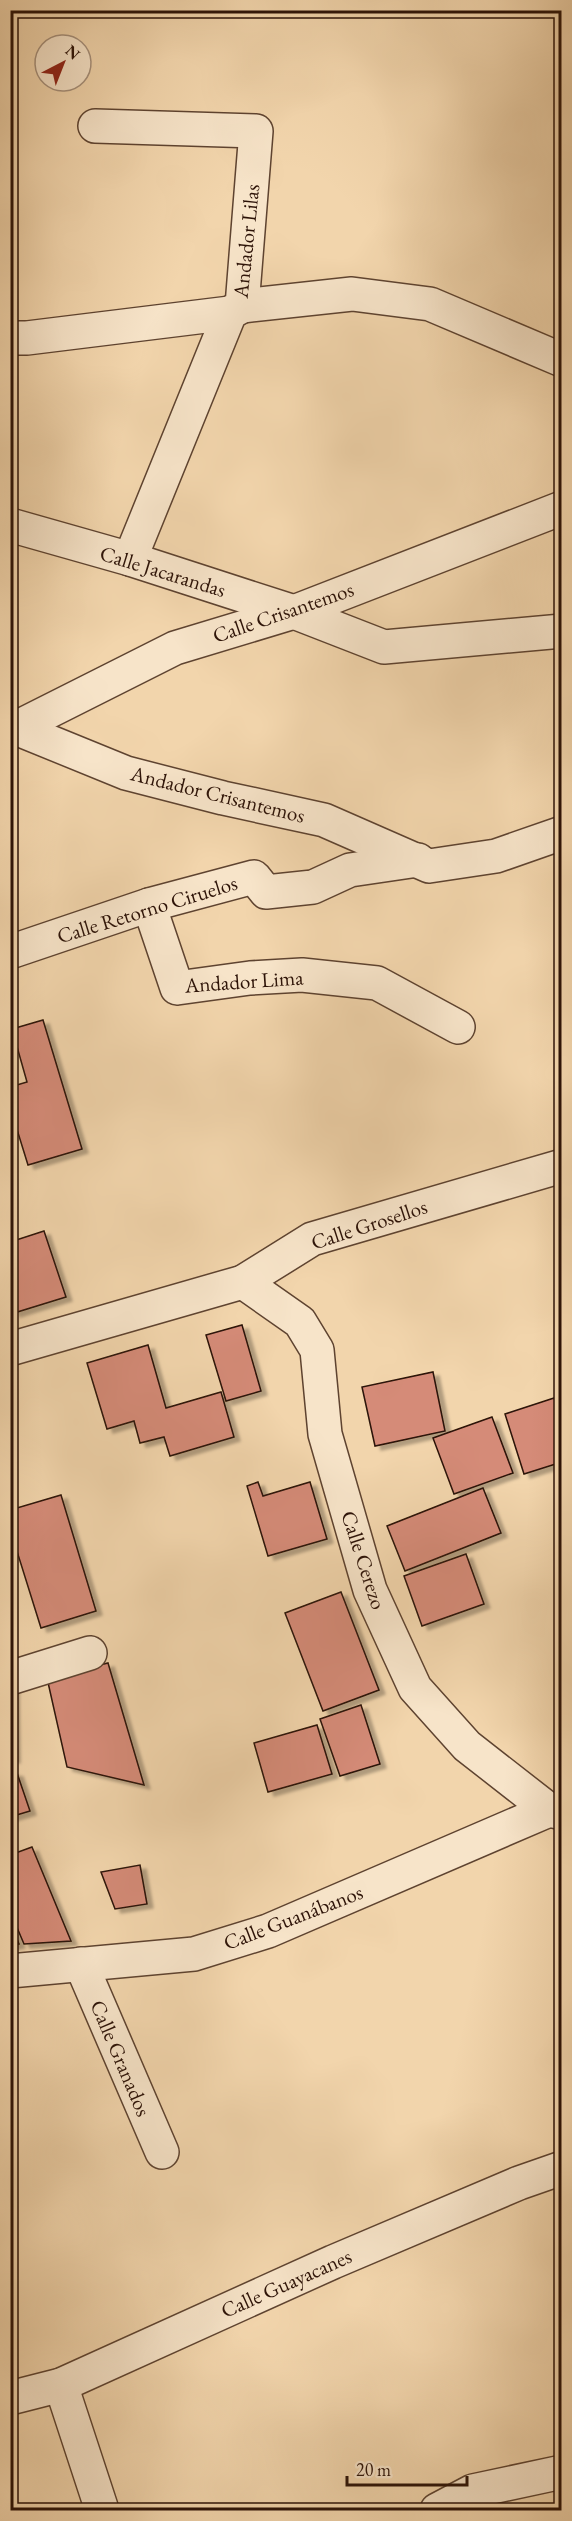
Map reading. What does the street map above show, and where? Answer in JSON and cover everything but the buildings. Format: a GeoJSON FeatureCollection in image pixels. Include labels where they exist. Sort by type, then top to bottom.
{"type":"FeatureCollection","features":[{"type":"Feature","properties":{"kind":"street","name":"Andador Lilas"},"geometry":{"type":"LineString","coordinates":[[95,126],[256,131],[236,309],[130,559]]}},
{"type":"Feature","properties":{"kind":"street"},"geometry":{"type":"LineString","coordinates":[[10,338],[27,339],[352,294],[430,304],[561,360]]}},
{"type":"Feature","properties":{"kind":"street","name":"Calle Crisantemos"},"geometry":{"type":"LineString","coordinates":[[14,730],[175,648],[294,612],[561,508]]}},
{"type":"Feature","properties":{"kind":"street","name":"Calle Jacarandas"},"geometry":{"type":"LineString","coordinates":[[10,525],[130,559],[294,612],[384,647],[561,631]]}},
{"type":"Feature","properties":{"kind":"street","name":"Andador Crisantemos"},"geometry":{"type":"LineString","coordinates":[[14,730],[126,773],[223,798],[324,820],[418,860]]}},
{"type":"Feature","properties":{"kind":"street"},"geometry":{"type":"LineString","coordinates":[[418,860],[429,866],[496,856],[561,833]]}},
{"type":"Feature","properties":{"kind":"street","name":"Calle Retorno Ciruelos"},"geometry":{"type":"LineString","coordinates":[[10,952],[149,905],[254,877],[266,892],[313,887],[350,870],[418,860]]}},
{"type":"Feature","properties":{"kind":"street","name":"Andador Lima"},"geometry":{"type":"LineString","coordinates":[[149,905],[177,988],[250,978],[302,975],[377,983],[458,1027]]}},
{"type":"Feature","properties":{"kind":"street","name":"Calle Grosellos"},"geometry":{"type":"LineString","coordinates":[[10,1349],[243,1282],[312,1239],[561,1166]]}},
{"type":"Feature","properties":{"kind":"street","name":"Calle Cerezo"},"geometry":{"type":"LineString","coordinates":[[243,1282],[300,1322],[317,1350],[325,1434],[370,1590],[415,1688],[467,1746],[555,1812]]}},
{"type":"Feature","properties":{"kind":"street"},"geometry":{"type":"LineString","coordinates":[[10,1678],[90,1653]]}},
{"type":"Feature","properties":{"kind":"street","name":"Calle Guanábanos"},"geometry":{"type":"LineString","coordinates":[[10,1971],[194,1954],[268,1930],[555,1812]]}},
{"type":"Feature","properties":{"kind":"street","name":"Calle Granados"},"geometry":{"type":"LineString","coordinates":[[81,1964],[162,2152]]}},
{"type":"Feature","properties":{"kind":"street","name":"Calle Guayacanes"},"geometry":{"type":"LineString","coordinates":[[10,2398],[61,2385],[333,2262],[519,2183],[561,2168]]}},
{"type":"Feature","properties":{"kind":"street"},"geometry":{"type":"LineString","coordinates":[[61,2385],[102,2511]]}},
{"type":"Feature","properties":{"kind":"street"},"geometry":{"type":"LineString","coordinates":[[437,2511],[473,2492],[561,2472]]}}]}
